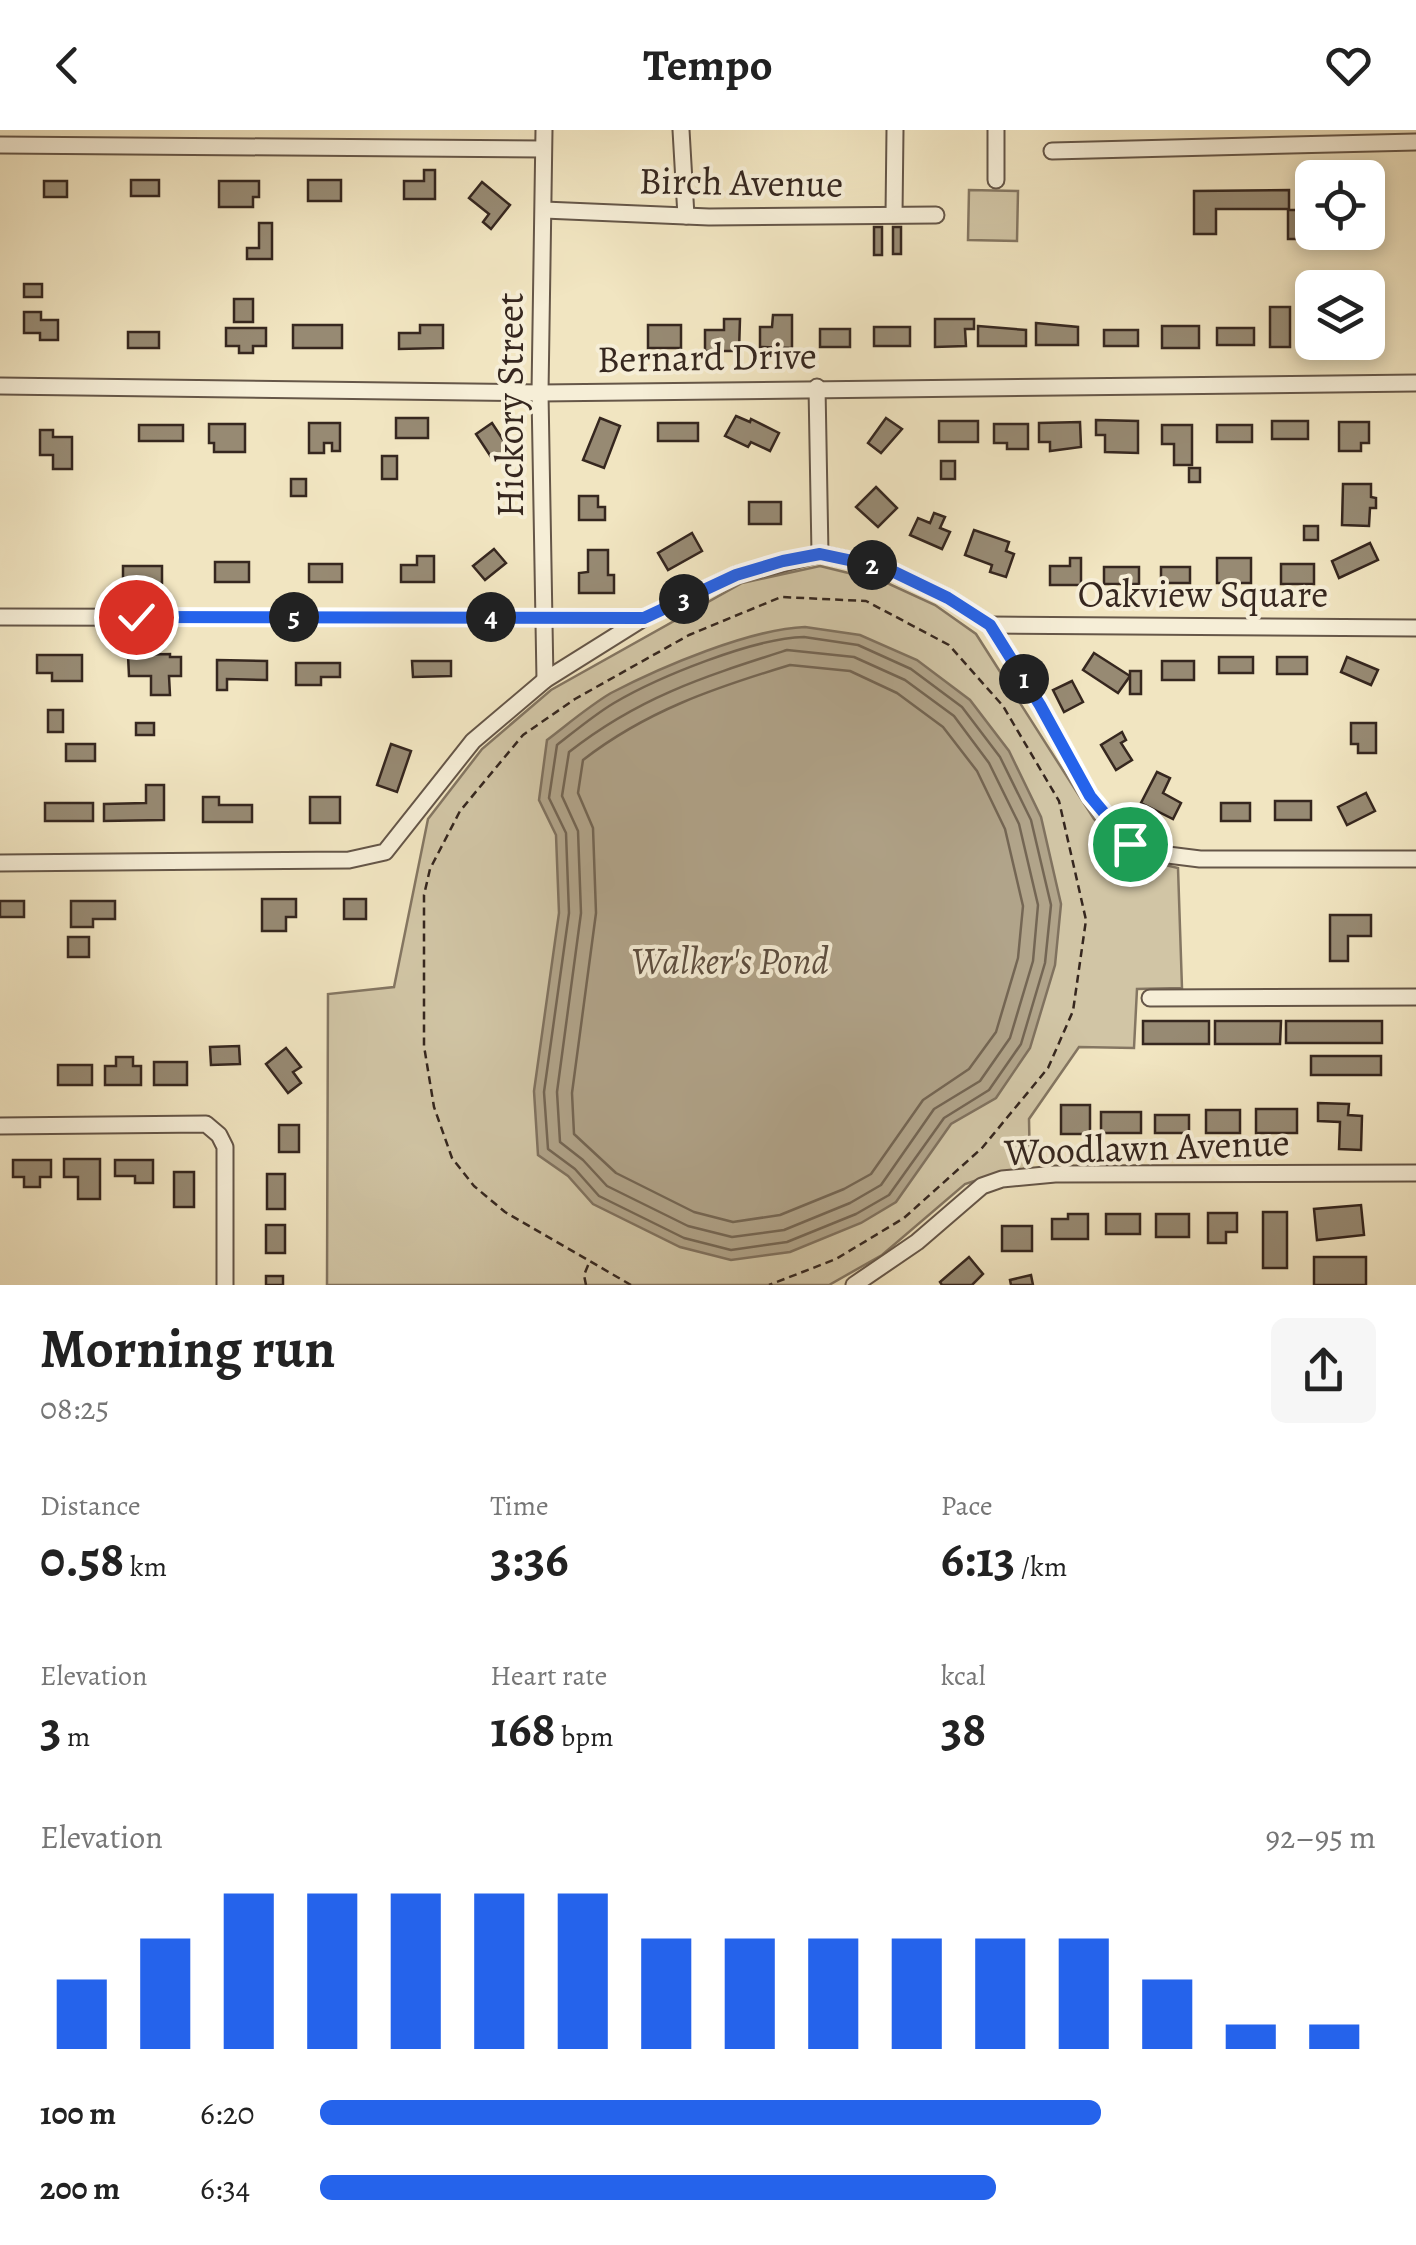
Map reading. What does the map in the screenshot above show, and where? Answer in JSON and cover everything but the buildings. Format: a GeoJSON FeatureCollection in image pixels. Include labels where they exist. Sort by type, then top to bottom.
{"type":"FeatureCollection","features":[{"type":"Feature","properties":{"kind":"street"},"geometry":{"type":"LineString","coordinates":[[392,130],[393,148]]}},
{"type":"Feature","properties":{"kind":"street"},"geometry":{"type":"LineString","coordinates":[[440,130],[440,148]]}},
{"type":"Feature","properties":{"kind":"street"},"geometry":{"type":"LineString","coordinates":[[502,130],[503,149]]}},
{"type":"Feature","properties":{"kind":"street","name":"Hickory Street"},"geometry":{"type":"LineString","coordinates":[[544,130],[540,393],[545,680]]}},
{"type":"Feature","properties":{"kind":"street"},"geometry":{"type":"LineString","coordinates":[[682,130],[686,216]]}},
{"type":"Feature","properties":{"kind":"street"},"geometry":{"type":"LineString","coordinates":[[894,130],[894,215]]}},
{"type":"Feature","properties":{"kind":"street"},"geometry":{"type":"LineString","coordinates":[[996,130],[996,180]]}},
{"type":"Feature","properties":{"kind":"street"},"geometry":{"type":"LineString","coordinates":[[0,145],[191,138],[393,148],[543,150]]}},
{"type":"Feature","properties":{"kind":"street"},"geometry":{"type":"LineString","coordinates":[[1052,150],[1275,138],[1416,142]]}},
{"type":"Feature","properties":{"kind":"street","name":"Birch Avenue"},"geometry":{"type":"LineString","coordinates":[[544,210],[686,216],[936,215]]}},
{"type":"Feature","properties":{"kind":"street","name":"Bernard Drive"},"geometry":{"type":"LineString","coordinates":[[0,386],[540,393],[1416,383]]}},
{"type":"Feature","properties":{"kind":"street"},"geometry":{"type":"LineString","coordinates":[[817,387],[820,554]]}},
{"type":"Feature","properties":{"kind":"street"},"geometry":{"type":"LineString","coordinates":[[0,863],[349,860],[385,852],[472,741],[545,680],[644,618],[736,575],[820,554],[886,568],[948,598],[990,625],[1090,796],[1130,844],[1200,859],[1416,859]]}},
{"type":"Feature","properties":{"kind":"street"},"geometry":{"type":"LineString","coordinates":[[0,617],[644,618]]}},
{"type":"Feature","properties":{"kind":"street","name":"Oakview Square"},"geometry":{"type":"LineString","coordinates":[[990,625],[1416,628]]}},
{"type":"Feature","properties":{"kind":"street"},"geometry":{"type":"LineString","coordinates":[[1150,998],[1416,996]]}},
{"type":"Feature","properties":{"kind":"street"},"geometry":{"type":"LineString","coordinates":[[0,1126],[206,1124],[220,1134],[225,1147],[224,1285]]}},
{"type":"Feature","properties":{"kind":"street"},"geometry":{"type":"LineString","coordinates":[[1416,1162],[1416,1182]]}},
{"type":"Feature","properties":{"kind":"street","name":"Woodlawn Avenue"},"geometry":{"type":"LineString","coordinates":[[854,1285],[917,1242],[966,1197],[1002,1179],[1055,1174],[1416,1173]]}},
{"type":"Feature","properties":{"kind":"path"},"geometry":{"type":"LineString","coordinates":[[632,1285],[505,1212],[474,1186],[452,1158],[434,1107],[424,1046],[424,895],[430,869],[460,811],[523,734],[575,699],[689,635],[781,597],[866,601],[949,645],[1003,706],[1059,801],[1086,920],[1073,1011],[1048,1068],[982,1148],[904,1218],[836,1259],[769,1285]]}},
{"type":"Feature","properties":{"kind":"path"},"geometry":{"type":"LineString","coordinates":[[586,1285],[584,1275],[590,1262]]}},
{"type":"Feature","properties":{"kind":"green space"},"geometry":{"type":"Polygon","coordinates":[[[969,190],[1018,191],[1017,241],[968,240],[969,190]]]}},
{"type":"Feature","properties":{"kind":"green space","name":"Walker's Pond"},"geometry":{"type":"Polygon","coordinates":[[[820,566],[885,582],[935,605],[976,634],[1094,819],[1128,856],[1178,868],[1182,988],[1137,989],[1134,1048],[1079,1047],[1029,1119],[1030,1168],[965,1184],[882,1255],[829,1285],[327,1285],[328,994],[394,987],[428,819],[482,749],[551,690],[742,583],[820,566]]]}},
{"type":"Feature","properties":{"kind":"water"},"geometry":{"type":"Polygon","coordinates":[[[805,627],[860,635],[917,660],[970,700],[1009,751],[1041,817],[1061,904],[1055,965],[1030,1048],[996,1098],[951,1124],[896,1202],[861,1223],[790,1252],[731,1260],[680,1247],[593,1204],[568,1176],[538,1155],[534,1091],[559,913],[556,835],[539,800],[547,740],[603,698],[706,651],[759,634],[805,627]]]}},
{"type":"Feature","properties":{"kind":"route"},"geometry":{"type":"LineString","coordinates":[[136,617],[644,618],[736,575],[783,561],[820,554],[886,568],[948,598],[990,625],[1090,796],[1130,844]]}}]}
